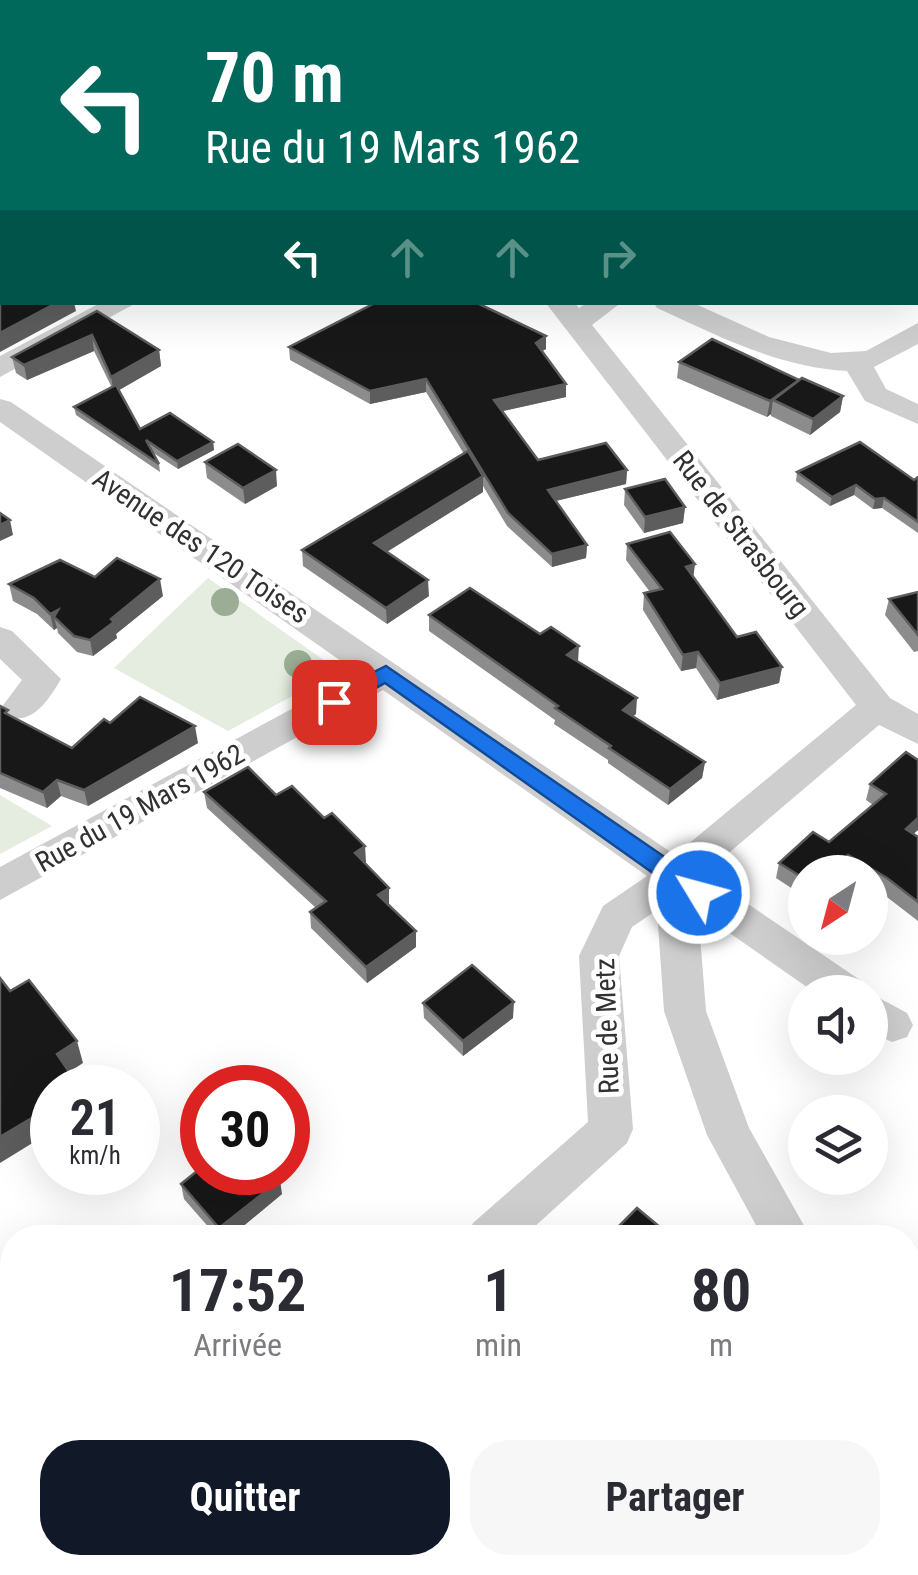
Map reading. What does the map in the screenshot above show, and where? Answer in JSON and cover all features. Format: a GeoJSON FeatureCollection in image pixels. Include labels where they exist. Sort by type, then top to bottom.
{"type":"FeatureCollection","features":[{"type":"Feature","properties":{"kind":"street"},"geometry":{"type":"LineString","coordinates":[[0,368],[118,305]]}},
{"type":"Feature","properties":{"kind":"street","name":"Rue de Strasbourg"},"geometry":{"type":"LineString","coordinates":[[597,305],[567,313],[877,707],[918,731]]}},
{"type":"Feature","properties":{"kind":"street"},"geometry":{"type":"LineString","coordinates":[[674,305],[784,355],[818,363],[856,364],[918,332]]}},
{"type":"Feature","properties":{"kind":"street"},"geometry":{"type":"LineString","coordinates":[[856,364],[875,396],[918,416]]}},
{"type":"Feature","properties":{"kind":"street","name":"Avenue des 120 Toises"},"geometry":{"type":"LineString","coordinates":[[0,408],[820,975]]}},
{"type":"Feature","properties":{"kind":"street"},"geometry":{"type":"LineString","coordinates":[[0,639],[43,679],[18,708]]}},
{"type":"Feature","properties":{"kind":"street","name":"Rue du 19 Mars 1962"},"geometry":{"type":"LineString","coordinates":[[0,885],[386,673]]}},
{"type":"Feature","properties":{"kind":"street","name":"Rue de Metz"},"geometry":{"type":"LineString","coordinates":[[504,1225],[611,1129],[598,956],[617,917],[675,877],[877,707]]}},
{"type":"Feature","properties":{"kind":"street"},"geometry":{"type":"LineString","coordinates":[[675,877],[685,1011],[729,1135],[781,1225]]}},
{"type":"Feature","properties":{"kind":"shaded area"},"geometry":{"type":"Polygon","coordinates":[[[208,578],[332,666],[331,675],[228,731],[114,668],[208,578]]]}},
{"type":"Feature","properties":{"kind":"shaded area"},"geometry":{"type":"Polygon","coordinates":[[[0,795],[52,826],[0,854],[0,795]]]}},
{"type":"Feature","properties":{"kind":"building"},"geometry":{"type":"Polygon","coordinates":[[[0,305],[52,305],[0,333],[0,305]]]}},
{"type":"Feature","properties":{"kind":"building"},"geometry":{"type":"Polygon","coordinates":[[[371,305],[481,305],[546,336],[536,343],[566,384],[494,400],[538,460],[606,443],[627,470],[548,490],[587,545],[552,554],[508,513],[426,379],[370,391],[289,347],[371,305]]]}},
{"type":"Feature","properties":{"kind":"building"},"geometry":{"type":"Polygon","coordinates":[[[97,311],[159,350],[111,377],[92,335],[24,365],[12,357],[97,311]]]}},
{"type":"Feature","properties":{"kind":"building"},"geometry":{"type":"Polygon","coordinates":[[[712,339],[799,380],[770,401],[679,362],[712,339]]]}},
{"type":"Feature","properties":{"kind":"building"},"geometry":{"type":"Polygon","coordinates":[[[802,378],[843,396],[813,419],[773,400],[802,378]]]}},
{"type":"Feature","properties":{"kind":"building"},"geometry":{"type":"Polygon","coordinates":[[[116,385],[140,429],[170,413],[213,442],[177,461],[146,440],[159,464],[74,407],[116,385]]]}},
{"type":"Feature","properties":{"kind":"building"},"geometry":{"type":"Polygon","coordinates":[[[860,442],[914,480],[918,477],[918,522],[884,498],[875,499],[856,485],[832,497],[797,472],[860,442]]]}},
{"type":"Feature","properties":{"kind":"building"},"geometry":{"type":"Polygon","coordinates":[[[238,444],[276,470],[243,488],[205,462],[238,444]]]}},
{"type":"Feature","properties":{"kind":"building"},"geometry":{"type":"Polygon","coordinates":[[[468,451],[483,476],[374,543],[428,580],[386,608],[302,550],[468,451]]]}},
{"type":"Feature","properties":{"kind":"building"},"geometry":{"type":"Polygon","coordinates":[[[665,479],[685,507],[645,517],[625,489],[665,479]]]}},
{"type":"Feature","properties":{"kind":"building"},"geometry":{"type":"Polygon","coordinates":[[[670,532],[695,564],[686,567],[737,637],[756,632],[782,667],[720,683],[698,652],[683,655],[644,593],[662,589],[627,544],[670,532]]]}},
{"type":"Feature","properties":{"kind":"building"},"geometry":{"type":"Polygon","coordinates":[[[117,558],[160,579],[90,640],[74,636],[54,617],[58,610],[50,614],[34,598],[9,584],[60,560],[95,577],[117,558]]]}},
{"type":"Feature","properties":{"kind":"building"},"geometry":{"type":"Polygon","coordinates":[[[470,588],[540,634],[551,627],[579,646],[567,655],[637,698],[623,710],[705,762],[670,789],[429,615],[470,588]]]}},
{"type":"Feature","properties":{"kind":"building"},"geometry":{"type":"Polygon","coordinates":[[[918,592],[918,635],[889,599],[918,592]]]}},
{"type":"Feature","properties":{"kind":"building"},"geometry":{"type":"Polygon","coordinates":[[[140,697],[195,726],[84,790],[57,780],[43,792],[0,773],[0,706],[8,710],[5,713],[72,748],[104,719],[110,723],[140,697]]]}},
{"type":"Feature","properties":{"kind":"building"},"geometry":{"type":"Polygon","coordinates":[[[906,752],[918,760],[918,818],[906,829],[918,837],[918,902],[888,879],[888,855],[788,855],[788,869],[779,863],[813,832],[829,842],[886,794],[870,784],[906,752]]]}},
{"type":"Feature","properties":{"kind":"building"},"geometry":{"type":"Polygon","coordinates":[[[248,767],[276,795],[292,786],[324,818],[332,813],[365,846],[355,853],[389,888],[378,895],[416,931],[366,967],[310,912],[326,901],[204,792],[248,767]]]}},
{"type":"Feature","properties":{"kind":"building"},"geometry":{"type":"Polygon","coordinates":[[[472,965],[514,1002],[463,1041],[423,1003],[472,965]]]}},
{"type":"Feature","properties":{"kind":"building"},"geometry":{"type":"Polygon","coordinates":[[[0,978],[10,991],[29,980],[77,1041],[57,1054],[64,1065],[30,1065],[30,1119],[0,1137],[0,978]]]}},
{"type":"Feature","properties":{"kind":"building"},"geometry":{"type":"Polygon","coordinates":[[[190,1195],[261,1195],[223,1225],[216,1225],[190,1195]]]}},
{"type":"Feature","properties":{"kind":"building"},"geometry":{"type":"Polygon","coordinates":[[[637,1208],[657,1225],[620,1225],[637,1208]]]}},
{"type":"Feature","properties":{"kind":"route"},"geometry":{"type":"LineString","coordinates":[[334,702],[386,673],[699,893]]}}]}
